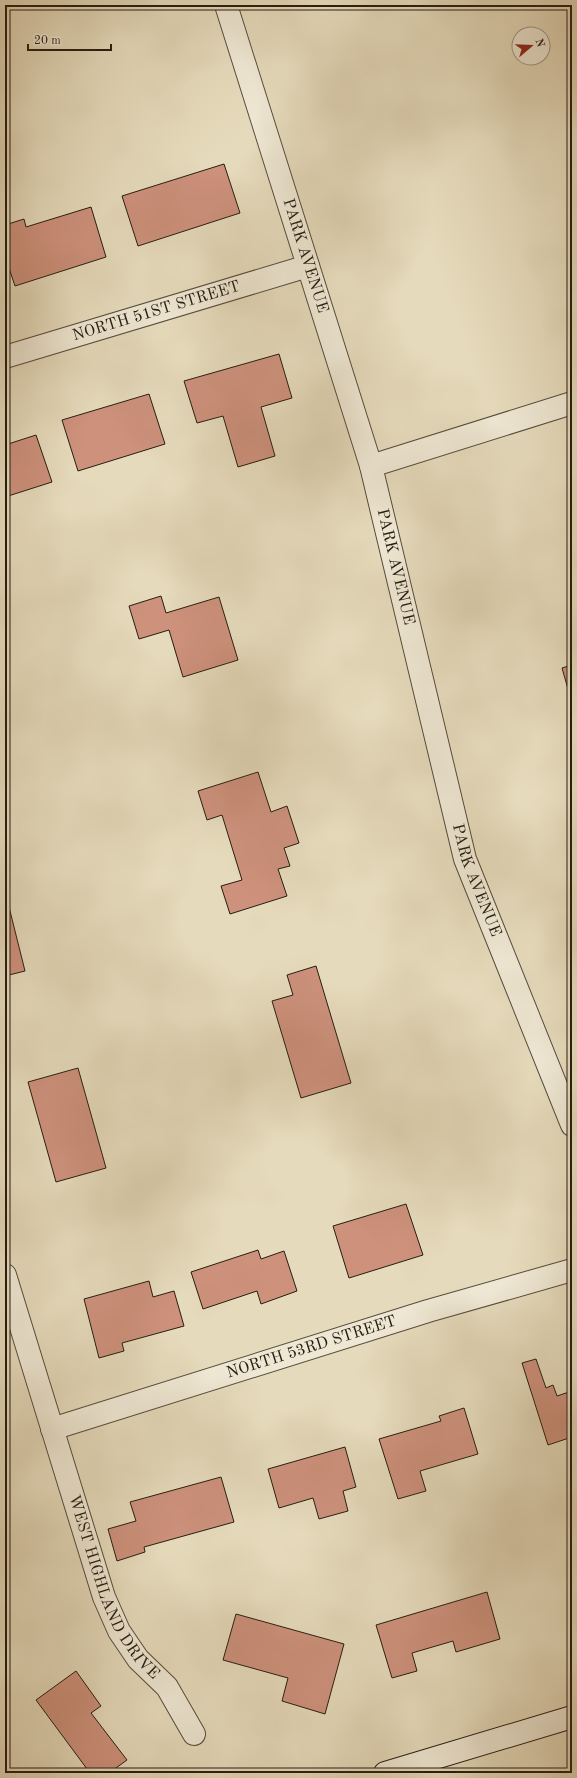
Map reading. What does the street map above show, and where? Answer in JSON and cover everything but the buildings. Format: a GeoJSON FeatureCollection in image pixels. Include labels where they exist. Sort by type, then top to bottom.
{"type":"FeatureCollection","features":[{"type":"Feature","properties":{"kind":"street","name":"PARK AVENUE"},"geometry":{"type":"LineString","coordinates":[[226,5],[371,466],[465,859],[572,1125]]}},
{"type":"Feature","properties":{"kind":"street","name":"NORTH 51ST STREET"},"geometry":{"type":"LineString","coordinates":[[5,357],[308,266]]}},
{"type":"Feature","properties":{"kind":"street"},"geometry":{"type":"LineString","coordinates":[[371,466],[572,403]]}},
{"type":"Feature","properties":{"kind":"street","name":"NORTH 53RD STREET"},"geometry":{"type":"LineString","coordinates":[[52,1429],[428,1311],[572,1270]]}},
{"type":"Feature","properties":{"kind":"street","name":"WEST HIGHLAND DRIVE"},"geometry":{"type":"LineString","coordinates":[[5,1275],[104,1597],[119,1631],[138,1659],[167,1687],[194,1734]]}},
{"type":"Feature","properties":{"kind":"street"},"geometry":{"type":"LineString","coordinates":[[385,1773],[572,1717]]}}]}
